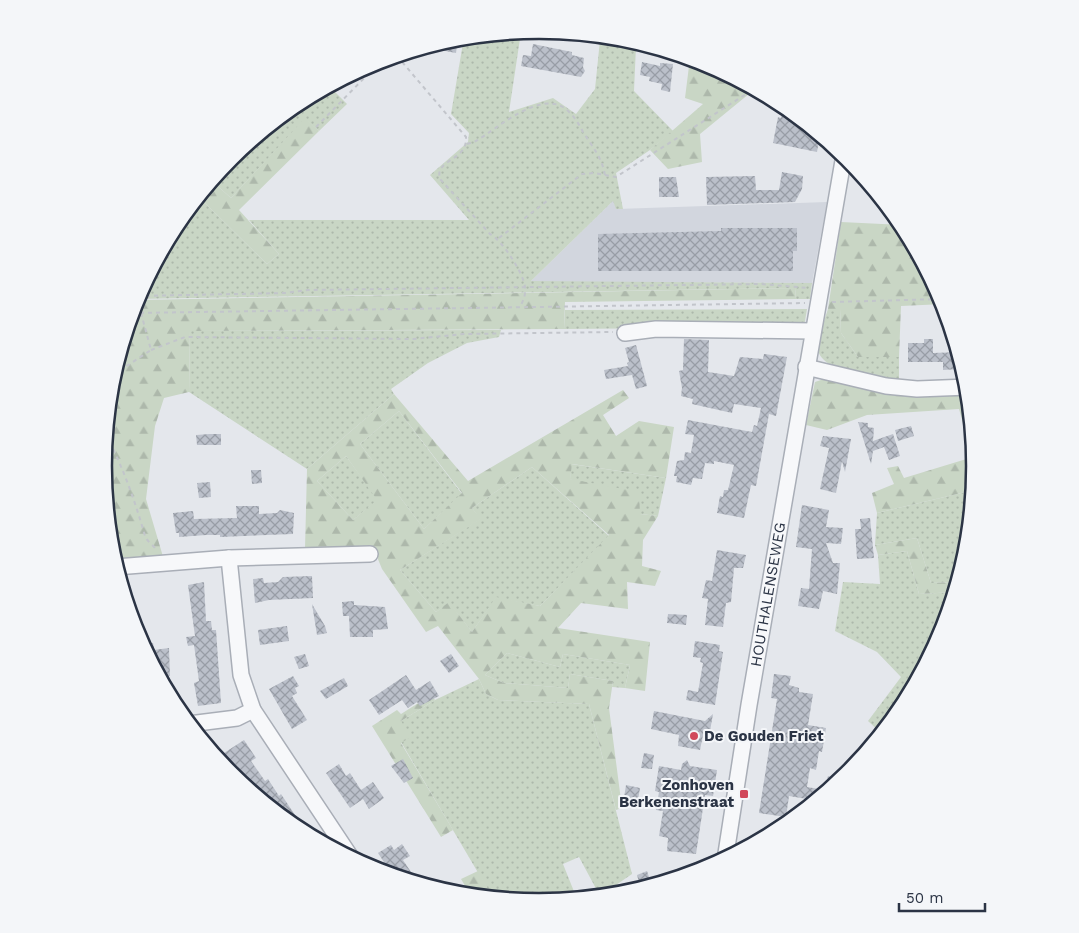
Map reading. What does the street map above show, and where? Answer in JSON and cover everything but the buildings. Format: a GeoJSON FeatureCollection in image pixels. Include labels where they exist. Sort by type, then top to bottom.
{"type":"FeatureCollection","features":[{"type":"Feature","properties":{"kind":"street","name":"HOUTHALENSEWEG"},"geometry":{"type":"LineString","coordinates":[[726,851],[735,786],[842,164]]}},
{"type":"Feature","properties":{"kind":"street"},"geometry":{"type":"LineString","coordinates":[[624,332],[656,330],[813,331]]}},
{"type":"Feature","properties":{"kind":"street"},"geometry":{"type":"LineString","coordinates":[[806,367],[886,386],[917,389],[960,387]]}},
{"type":"Feature","properties":{"kind":"street"},"geometry":{"type":"LineString","coordinates":[[124,567],[229,558],[370,554]]}},
{"type":"Feature","properties":{"kind":"street"},"geometry":{"type":"LineString","coordinates":[[229,558],[241,675],[254,710],[344,847]]}},
{"type":"Feature","properties":{"kind":"street"},"geometry":{"type":"LineString","coordinates":[[197,723],[237,718],[254,710]]}},
{"type":"Feature","properties":{"kind":"path"},"geometry":{"type":"LineString","coordinates":[[401,61],[466,137],[467,144],[463,152],[441,167],[438,174],[440,179],[490,234],[498,238],[525,286],[524,298],[520,307]]}},
{"type":"Feature","properties":{"kind":"path"},"geometry":{"type":"LineString","coordinates":[[316,128],[367,75]]}},
{"type":"Feature","properties":{"kind":"path"},"geometry":{"type":"LineString","coordinates":[[498,238],[582,174],[594,173],[606,177],[616,177],[748,93]]}},
{"type":"Feature","properties":{"kind":"path"},"geometry":{"type":"LineString","coordinates":[[467,144],[476,142],[531,106],[544,103],[556,104],[567,109],[576,119],[604,166],[606,177]]}},
{"type":"Feature","properties":{"kind":"path"},"geometry":{"type":"LineString","coordinates":[[147,296],[285,293],[308,290],[761,284],[819,296]]}},
{"type":"Feature","properties":{"kind":"path"},"geometry":{"type":"LineString","coordinates":[[151,350],[141,313],[520,307],[819,296],[933,299]]}},
{"type":"Feature","properties":{"kind":"path"},"geometry":{"type":"LineString","coordinates":[[123,368],[151,350],[185,337],[413,338],[464,334],[624,332]]}},
{"type":"Feature","properties":{"kind":"path"},"geometry":{"type":"LineString","coordinates":[[113,448],[142,521],[146,539],[155,547],[162,564]]}},
{"type":"Feature","properties":{"kind":"shaded area"},"geometry":{"type":"Polygon","coordinates":[[[613,201],[617,209],[827,202],[812,283],[530,282],[613,201]]]}},
{"type":"Feature","properties":{"kind":"green space"},"geometry":{"type":"Polygon","coordinates":[[[520,40],[509,112],[553,98],[576,114],[595,89],[600,43],[636,50],[634,91],[673,131],[650,150],[616,173],[623,209],[616,209],[613,201],[531,281],[812,283],[810,299],[795,299],[796,288],[146,299],[169,253],[204,202],[267,264],[279,254],[249,220],[469,220],[430,175],[468,142],[469,133],[451,114],[463,46],[484,42],[520,40]]]}},
{"type":"Feature","properties":{"kind":"green space"},"geometry":{"type":"Polygon","coordinates":[[[689,66],[749,94],[700,134],[702,162],[668,169],[650,150],[703,104],[685,98],[689,66]]]}},
{"type":"Feature","properties":{"kind":"green space"},"geometry":{"type":"Polygon","coordinates":[[[334,91],[347,104],[319,131],[305,119],[231,198],[217,185],[257,145],[279,127],[334,91]]]}},
{"type":"Feature","properties":{"kind":"green space"},"geometry":{"type":"Polygon","coordinates":[[[305,118],[319,131],[239,210],[279,254],[267,264],[204,202],[217,185],[231,198],[305,118]]]}},
{"type":"Feature","properties":{"kind":"green space"},"geometry":{"type":"Polygon","coordinates":[[[841,222],[892,224],[910,253],[936,304],[901,306],[899,357],[858,357],[841,333],[840,309],[828,309],[841,222]]]}},
{"type":"Feature","properties":{"kind":"green space"},"geometry":{"type":"Polygon","coordinates":[[[796,288],[795,299],[565,302],[564,329],[190,331],[189,392],[164,398],[155,426],[146,499],[164,560],[123,562],[115,522],[113,494],[112,466],[115,411],[126,356],[145,300],[796,288]]]}},
{"type":"Feature","properties":{"kind":"green space"},"geometry":{"type":"Polygon","coordinates":[[[807,309],[804,327],[564,329],[565,310],[807,309]]]}},
{"type":"Feature","properties":{"kind":"green space"},"geometry":{"type":"Polygon","coordinates":[[[828,309],[840,309],[841,333],[858,357],[899,357],[899,381],[853,373],[830,364],[822,358],[818,346],[828,309]]]}},
{"type":"Feature","properties":{"kind":"green space"},"geometry":{"type":"Polygon","coordinates":[[[501,330],[499,337],[467,343],[428,363],[391,389],[394,394],[307,469],[189,392],[190,331],[501,330]]]}},
{"type":"Feature","properties":{"kind":"green space"},"geometry":{"type":"Polygon","coordinates":[[[824,379],[908,396],[961,393],[965,431],[959,409],[867,415],[827,430],[806,425],[815,382],[824,379]]]}},
{"type":"Feature","properties":{"kind":"green space"},"geometry":{"type":"Polygon","coordinates":[[[623,390],[629,398],[603,415],[616,436],[639,421],[674,427],[666,478],[572,464],[570,479],[639,492],[640,514],[658,516],[643,540],[642,566],[661,571],[655,586],[627,582],[628,609],[581,603],[558,628],[650,642],[645,691],[625,688],[630,665],[563,654],[560,667],[507,653],[485,675],[504,683],[568,688],[570,674],[613,681],[609,708],[622,808],[616,810],[589,704],[498,700],[486,694],[479,679],[438,626],[426,632],[382,569],[373,547],[305,549],[307,469],[394,394],[468,481],[623,390]],[[399,411],[360,444],[424,529],[462,493],[399,411]],[[346,456],[317,481],[353,520],[377,500],[346,456]],[[532,467],[472,508],[481,519],[400,570],[436,612],[449,602],[472,632],[496,597],[540,606],[609,535],[532,467]]]}},
{"type":"Feature","properties":{"kind":"green space"},"geometry":{"type":"Polygon","coordinates":[[[399,411],[462,494],[424,529],[360,444],[399,411]]]}},
{"type":"Feature","properties":{"kind":"green space"},"geometry":{"type":"Polygon","coordinates":[[[346,456],[378,500],[353,520],[317,481],[346,456]]]}},
{"type":"Feature","properties":{"kind":"green space"},"geometry":{"type":"Polygon","coordinates":[[[967,459],[966,492],[877,513],[872,493],[894,484],[887,468],[898,466],[904,478],[967,459]]]}},
{"type":"Feature","properties":{"kind":"green space"},"geometry":{"type":"Polygon","coordinates":[[[571,464],[666,478],[658,516],[640,514],[570,479],[571,464]]]}},
{"type":"Feature","properties":{"kind":"green space"},"geometry":{"type":"Polygon","coordinates":[[[532,467],[609,536],[540,606],[496,598],[472,632],[449,603],[436,612],[400,570],[480,519],[472,508],[532,467]]]}},
{"type":"Feature","properties":{"kind":"green space"},"geometry":{"type":"Polygon","coordinates":[[[966,492],[964,522],[951,582],[931,583],[917,538],[875,545],[877,513],[966,492]]]}},
{"type":"Feature","properties":{"kind":"green space"},"geometry":{"type":"Polygon","coordinates":[[[917,538],[931,583],[951,582],[948,592],[919,594],[907,551],[878,555],[875,545],[917,538]]]}},
{"type":"Feature","properties":{"kind":"green space"},"geometry":{"type":"Polygon","coordinates":[[[907,551],[919,594],[948,592],[923,656],[895,704],[877,729],[868,721],[901,677],[877,652],[835,631],[843,582],[880,584],[878,555],[907,551]]]}},
{"type":"Feature","properties":{"kind":"green space"},"geometry":{"type":"Polygon","coordinates":[[[507,653],[560,667],[563,654],[630,665],[625,688],[612,687],[613,681],[570,674],[568,688],[504,683],[485,675],[507,653]]]}},
{"type":"Feature","properties":{"kind":"green space"},"geometry":{"type":"Polygon","coordinates":[[[479,679],[486,694],[498,700],[589,704],[632,874],[612,888],[597,891],[579,857],[563,864],[574,892],[540,894],[489,891],[401,742],[401,721],[435,700],[479,679]]]}},
{"type":"Feature","properties":{"kind":"green space"},"geometry":{"type":"Polygon","coordinates":[[[431,695],[435,700],[401,721],[411,737],[401,743],[453,830],[441,837],[372,726],[397,710],[401,714],[431,695]]]}},
{"type":"Feature","properties":{"kind":"green space"},"geometry":{"type":"Polygon","coordinates":[[[478,871],[489,891],[466,888],[461,879],[478,871]]]}},
{"type":"Feature","properties":{"kind":"place","name":"De Gouden Friet"},"geometry":{"type":"Point","coordinates":[694,736]}},
{"type":"Feature","properties":{"kind":"place","name":"Zonhoven Berkenenstraat"},"geometry":{"type":"Point","coordinates":[744,794]}}]}
